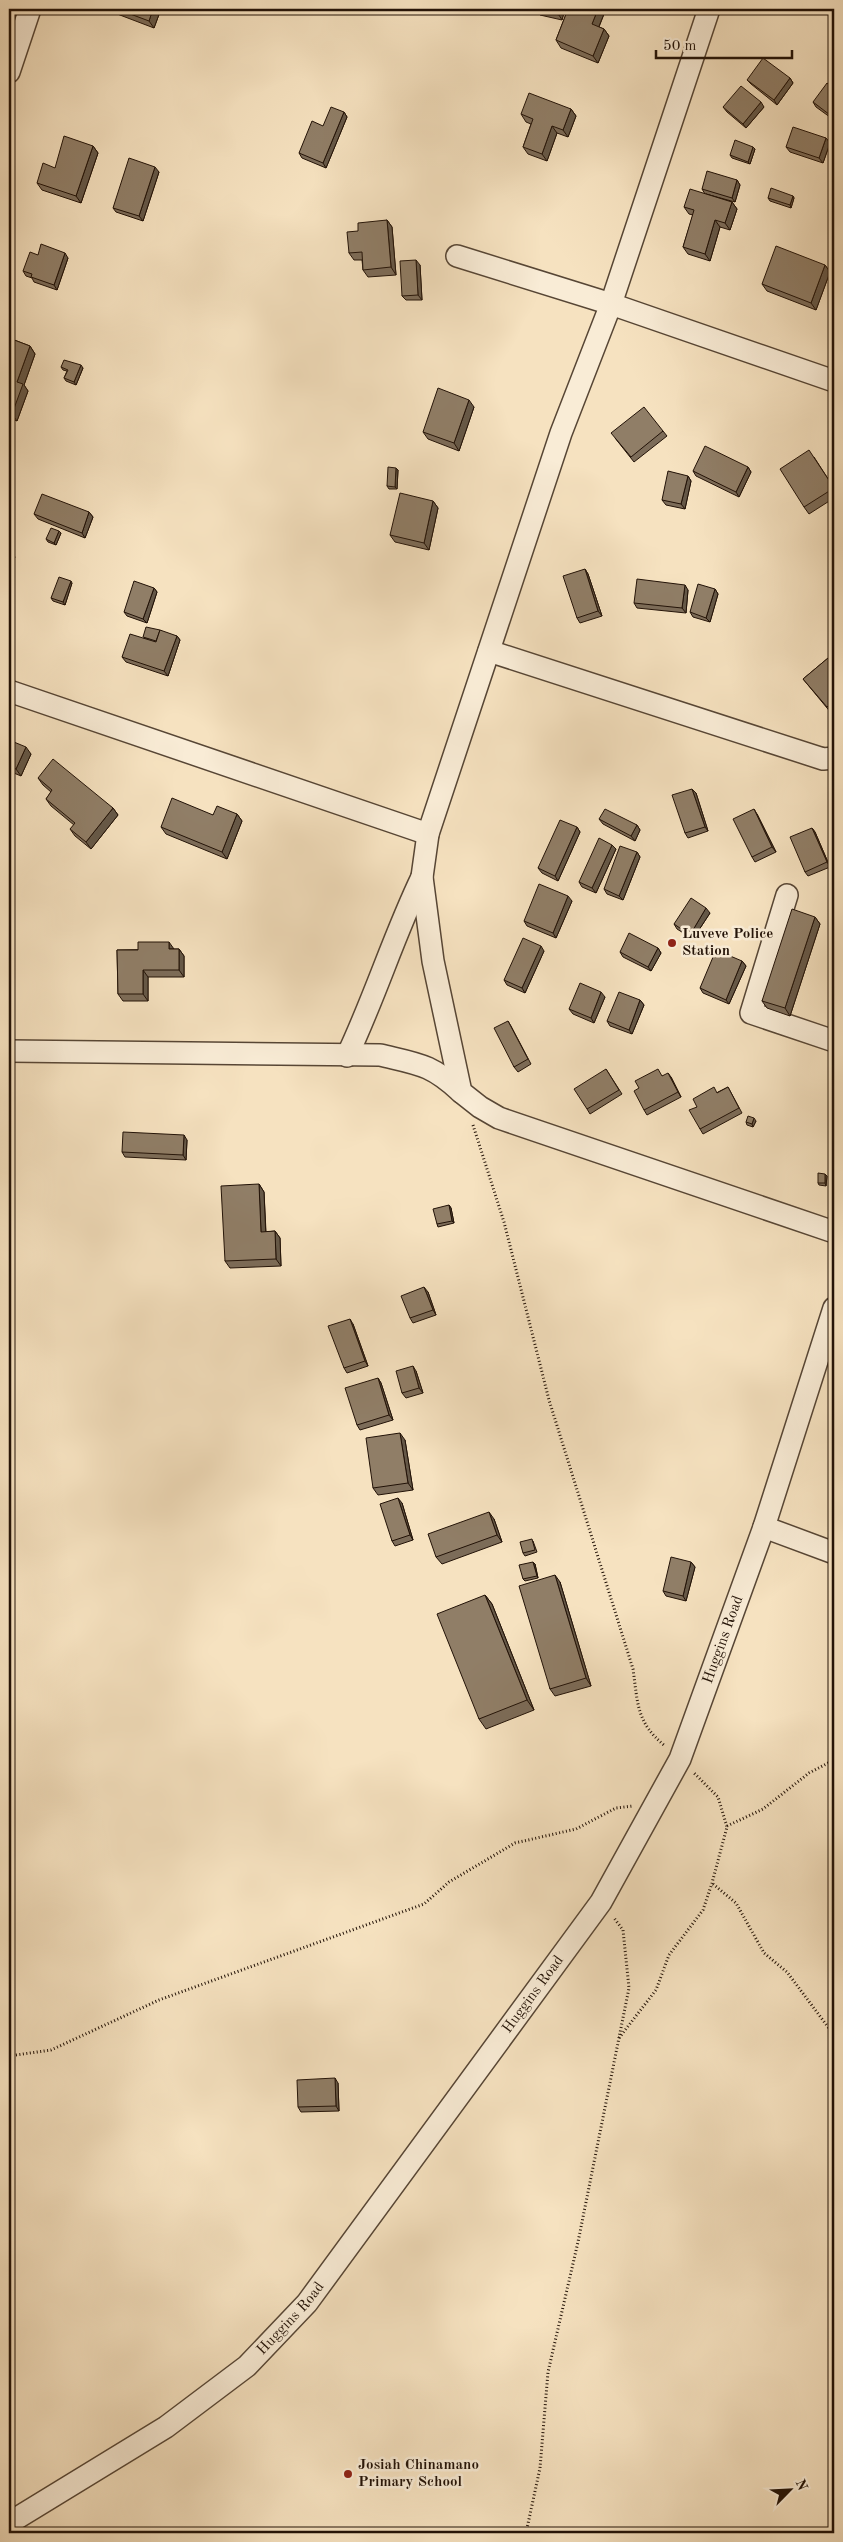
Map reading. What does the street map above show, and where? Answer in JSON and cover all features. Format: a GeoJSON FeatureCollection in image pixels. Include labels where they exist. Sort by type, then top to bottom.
{"type":"FeatureCollection","features":[{"type":"Feature","properties":{"kind":"street"},"geometry":{"type":"LineString","coordinates":[[9,72],[30,9]]}},
{"type":"Feature","properties":{"kind":"street"},"geometry":{"type":"LineString","coordinates":[[461,1092],[433,961],[422,877],[428,834],[561,433],[611,304],[709,9]]}},
{"type":"Feature","properties":{"kind":"street"},"geometry":{"type":"LineString","coordinates":[[457,256],[611,304],[834,381]]}},
{"type":"Feature","properties":{"kind":"street"},"geometry":{"type":"LineString","coordinates":[[489,651],[823,759],[834,758]]}},
{"type":"Feature","properties":{"kind":"street"},"geometry":{"type":"LineString","coordinates":[[9,691],[428,834]]}},
{"type":"Feature","properties":{"kind":"street"},"geometry":{"type":"LineString","coordinates":[[346,1056],[370,1008],[410,902],[422,877]]}},
{"type":"Feature","properties":{"kind":"street"},"geometry":{"type":"LineString","coordinates":[[787,895],[751,1013],[834,1041]]}},
{"type":"Feature","properties":{"kind":"street"},"geometry":{"type":"LineString","coordinates":[[9,1051],[380,1055],[426,1065],[444,1076],[480,1107],[499,1118],[834,1232]]}},
{"type":"Feature","properties":{"kind":"street","name":"Huggins Road"},"geometry":{"type":"LineString","coordinates":[[9,2523],[166,2427],[247,2366],[300,2310],[601,1902],[680,1759],[764,1527],[834,1308]]}},
{"type":"Feature","properties":{"kind":"street"},"geometry":{"type":"LineString","coordinates":[[764,1527],[834,1553]]}},
{"type":"Feature","properties":{"kind":"path"},"geometry":{"type":"LineString","coordinates":[[461,1092],[486,1162],[504,1222],[549,1400],[633,1669],[639,1712],[645,1726],[718,1796],[727,1827],[703,1910],[669,1955],[656,1990],[619,2038]]}},
{"type":"Feature","properties":{"kind":"path"},"geometry":{"type":"LineString","coordinates":[[727,1827],[762,1809],[809,1773],[834,1760]]}},
{"type":"Feature","properties":{"kind":"path"},"geometry":{"type":"LineString","coordinates":[[9,2056],[51,2050],[159,2000],[424,1904],[449,1882],[515,1842],[576,1829],[616,1808],[656,1803]]}},
{"type":"Feature","properties":{"kind":"path"},"geometry":{"type":"LineString","coordinates":[[712,1883],[736,1903],[764,1953],[787,1972],[834,2035]]}},
{"type":"Feature","properties":{"kind":"path"},"geometry":{"type":"LineString","coordinates":[[526,2533],[540,2468],[548,2372],[578,2242],[629,1988],[623,1930],[601,1902]]}},
{"type":"Feature","properties":{"kind":"building"},"geometry":{"type":"Polygon","coordinates":[[[117,9],[153,9],[149,21],[117,9]]]}},
{"type":"Feature","properties":{"kind":"building"},"geometry":{"type":"Polygon","coordinates":[[[537,9],[560,9],[559,15],[537,9]]]}},
{"type":"Feature","properties":{"kind":"building"},"geometry":{"type":"Polygon","coordinates":[[[568,9],[598,9],[592,24],[604,29],[593,56],[556,40],[568,9]]]}},
{"type":"Feature","properties":{"kind":"building"},"geometry":{"type":"Polygon","coordinates":[[[763,58],[790,78],[774,100],[747,80],[763,58]]]}},
{"type":"Feature","properties":{"kind":"building"},"geometry":{"type":"Polygon","coordinates":[[[827,83],[834,88],[834,118],[813,102],[827,83]]]}},
{"type":"Feature","properties":{"kind":"building"},"geometry":{"type":"Polygon","coordinates":[[[741,86],[761,102],[743,124],[723,107],[741,86]]]}},
{"type":"Feature","properties":{"kind":"building"},"geometry":{"type":"Polygon","coordinates":[[[529,93],[571,109],[563,130],[552,126],[542,154],[523,147],[533,119],[521,114],[529,93]]]}},
{"type":"Feature","properties":{"kind":"building"},"geometry":{"type":"Polygon","coordinates":[[[331,107],[344,112],[323,163],[299,153],[312,121],[323,126],[331,107]]]}},
{"type":"Feature","properties":{"kind":"building"},"geometry":{"type":"Polygon","coordinates":[[[793,127],[826,138],[819,158],[786,147],[793,127]]]}},
{"type":"Feature","properties":{"kind":"building"},"geometry":{"type":"Polygon","coordinates":[[[64,136],[93,146],[76,196],[37,183],[43,163],[55,168],[64,136]]]}},
{"type":"Feature","properties":{"kind":"building"},"geometry":{"type":"Polygon","coordinates":[[[735,140],[753,147],[748,162],[730,155],[735,140]]]}},
{"type":"Feature","properties":{"kind":"building"},"geometry":{"type":"Polygon","coordinates":[[[129,158],[155,167],[139,216],[113,208],[129,158]]]}},
{"type":"Feature","properties":{"kind":"building"},"geometry":{"type":"Polygon","coordinates":[[[707,171],[737,180],[732,198],[702,189],[707,171]]]}},
{"type":"Feature","properties":{"kind":"building"},"geometry":{"type":"Polygon","coordinates":[[[771,188],[793,196],[790,205],[768,198],[771,188]]]}},
{"type":"Feature","properties":{"kind":"building"},"geometry":{"type":"Polygon","coordinates":[[[690,189],[732,202],[725,223],[715,220],[705,254],[683,247],[694,210],[684,207],[690,189]]]}},
{"type":"Feature","properties":{"kind":"building"},"geometry":{"type":"Polygon","coordinates":[[[387,220],[391,267],[363,270],[362,252],[349,253],[347,232],[358,231],[358,223],[387,220]]]}},
{"type":"Feature","properties":{"kind":"building"},"geometry":{"type":"Polygon","coordinates":[[[41,244],[65,253],[54,285],[31,277],[32,274],[23,271],[30,252],[38,255],[41,244]]]}},
{"type":"Feature","properties":{"kind":"building"},"geometry":{"type":"Polygon","coordinates":[[[776,246],[825,265],[811,303],[762,284],[776,246]]]}},
{"type":"Feature","properties":{"kind":"building"},"geometry":{"type":"Polygon","coordinates":[[[416,260],[418,295],[402,296],[400,261],[416,260]]]}},
{"type":"Feature","properties":{"kind":"building"},"geometry":{"type":"Polygon","coordinates":[[[9,338],[30,346],[17,382],[23,384],[12,414],[9,413],[9,338]]]}},
{"type":"Feature","properties":{"kind":"building"},"geometry":{"type":"Polygon","coordinates":[[[64,360],[81,365],[74,382],[64,378],[68,370],[61,367],[64,360]]]}},
{"type":"Feature","properties":{"kind":"building"},"geometry":{"type":"Polygon","coordinates":[[[438,388],[469,400],[454,443],[423,432],[438,388]]]}},
{"type":"Feature","properties":{"kind":"building"},"geometry":{"type":"Polygon","coordinates":[[[644,407],[663,431],[631,457],[611,433],[644,407]]]}},
{"type":"Feature","properties":{"kind":"building"},"geometry":{"type":"Polygon","coordinates":[[[705,446],[748,467],[736,492],[693,471],[705,446]]]}},
{"type":"Feature","properties":{"kind":"building"},"geometry":{"type":"Polygon","coordinates":[[[809,450],[834,488],[804,507],[780,469],[809,450]]]}},
{"type":"Feature","properties":{"kind":"building"},"geometry":{"type":"Polygon","coordinates":[[[388,467],[396,468],[395,487],[387,486],[388,467]]]}},
{"type":"Feature","properties":{"kind":"building"},"geometry":{"type":"Polygon","coordinates":[[[668,471],[688,476],[681,504],[662,500],[668,471]]]}},
{"type":"Feature","properties":{"kind":"building"},"geometry":{"type":"Polygon","coordinates":[[[400,493],[433,501],[424,543],[390,535],[400,493]]]}},
{"type":"Feature","properties":{"kind":"building"},"geometry":{"type":"Polygon","coordinates":[[[42,494],[89,512],[82,533],[34,514],[42,494]]]}},
{"type":"Feature","properties":{"kind":"building"},"geometry":{"type":"Polygon","coordinates":[[[51,528],[59,531],[54,543],[46,539],[51,528]]]}},
{"type":"Feature","properties":{"kind":"building"},"geometry":{"type":"Polygon","coordinates":[[[9,552],[13,554],[9,567],[9,552]]]}},
{"type":"Feature","properties":{"kind":"building"},"geometry":{"type":"Polygon","coordinates":[[[585,569],[598,611],[577,618],[563,576],[585,569]]]}},
{"type":"Feature","properties":{"kind":"building"},"geometry":{"type":"Polygon","coordinates":[[[59,577],[71,581],[63,602],[51,598],[59,577]]]}},
{"type":"Feature","properties":{"kind":"building"},"geometry":{"type":"Polygon","coordinates":[[[637,579],[685,585],[682,608],[634,603],[637,579]]]}},
{"type":"Feature","properties":{"kind":"building"},"geometry":{"type":"Polygon","coordinates":[[[134,581],[154,588],[143,619],[124,612],[134,581]]]}},
{"type":"Feature","properties":{"kind":"building"},"geometry":{"type":"Polygon","coordinates":[[[698,584],[715,589],[706,618],[690,612],[698,584]]]}},
{"type":"Feature","properties":{"kind":"building"},"geometry":{"type":"Polygon","coordinates":[[[146,627],[160,630],[156,641],[143,637],[146,627]]]}},
{"type":"Feature","properties":{"kind":"building"},"geometry":{"type":"Polygon","coordinates":[[[160,630],[177,636],[164,671],[122,657],[130,634],[156,642],[160,630]]]}},
{"type":"Feature","properties":{"kind":"building"},"geometry":{"type":"Polygon","coordinates":[[[834,653],[834,701],[827,707],[803,679],[834,653]]]}},
{"type":"Feature","properties":{"kind":"building"},"geometry":{"type":"Polygon","coordinates":[[[9,740],[26,747],[16,769],[9,766],[9,740]]]}},
{"type":"Feature","properties":{"kind":"building"},"geometry":{"type":"Polygon","coordinates":[[[53,759],[113,808],[86,842],[70,829],[75,823],[46,799],[52,790],[38,778],[53,759]]]}},
{"type":"Feature","properties":{"kind":"building"},"geometry":{"type":"Polygon","coordinates":[[[692,789],[705,827],[685,833],[672,795],[692,789]]]}},
{"type":"Feature","properties":{"kind":"building"},"geometry":{"type":"Polygon","coordinates":[[[172,798],[213,815],[217,806],[237,814],[222,852],[161,827],[172,798]]]}},
{"type":"Feature","properties":{"kind":"building"},"geometry":{"type":"Polygon","coordinates":[[[605,809],[637,825],[631,836],[599,819],[605,809]]]}},
{"type":"Feature","properties":{"kind":"building"},"geometry":{"type":"Polygon","coordinates":[[[754,809],[772,847],[752,857],[733,819],[754,809]]]}},
{"type":"Feature","properties":{"kind":"building"},"geometry":{"type":"Polygon","coordinates":[[[560,820],[577,827],[555,876],[538,868],[560,820]]]}},
{"type":"Feature","properties":{"kind":"building"},"geometry":{"type":"Polygon","coordinates":[[[812,828],[827,862],[805,872],[790,837],[812,828]]]}},
{"type":"Feature","properties":{"kind":"building"},"geometry":{"type":"Polygon","coordinates":[[[599,838],[612,845],[592,888],[579,882],[599,838]]]}},
{"type":"Feature","properties":{"kind":"building"},"geometry":{"type":"Polygon","coordinates":[[[620,846],[637,852],[619,896],[604,889],[620,846]]]}},
{"type":"Feature","properties":{"kind":"building"},"geometry":{"type":"Polygon","coordinates":[[[539,884],[568,896],[553,933],[524,921],[539,884]]]}},
{"type":"Feature","properties":{"kind":"building"},"geometry":{"type":"Polygon","coordinates":[[[691,898],[706,908],[690,935],[674,924],[691,898]]]}},
{"type":"Feature","properties":{"kind":"building"},"geometry":{"type":"Polygon","coordinates":[[[792,909],[815,917],[785,1008],[762,1001],[792,909]]]}},
{"type":"Feature","properties":{"kind":"building"},"geometry":{"type":"Polygon","coordinates":[[[629,933],[658,948],[648,967],[620,952],[629,933]]]}},
{"type":"Feature","properties":{"kind":"building"},"geometry":{"type":"Polygon","coordinates":[[[523,938],[541,946],[522,988],[504,980],[523,938]]]}},
{"type":"Feature","properties":{"kind":"building"},"geometry":{"type":"Polygon","coordinates":[[[138,942],[169,942],[169,949],[179,949],[179,970],[143,970],[143,994],[118,994],[117,950],[138,950],[138,942]]]}},
{"type":"Feature","properties":{"kind":"building"},"geometry":{"type":"Polygon","coordinates":[[[716,950],[742,961],[726,1000],[700,988],[716,950]]]}},
{"type":"Feature","properties":{"kind":"building"},"geometry":{"type":"Polygon","coordinates":[[[580,983],[601,992],[591,1018],[569,1009],[580,983]]]}},
{"type":"Feature","properties":{"kind":"building"},"geometry":{"type":"Polygon","coordinates":[[[619,992],[640,1000],[629,1030],[607,1021],[619,992]]]}},
{"type":"Feature","properties":{"kind":"building"},"geometry":{"type":"Polygon","coordinates":[[[508,1021],[528,1059],[514,1067],[494,1028],[508,1021]]]}},
{"type":"Feature","properties":{"kind":"building"},"geometry":{"type":"Polygon","coordinates":[[[606,1069],[619,1090],[587,1109],[574,1089],[606,1069]]]}},
{"type":"Feature","properties":{"kind":"building"},"geometry":{"type":"Polygon","coordinates":[[[658,1069],[662,1076],[668,1073],[678,1092],[644,1110],[634,1091],[639,1088],[635,1081],[658,1069]]]}},
{"type":"Feature","properties":{"kind":"building"},"geometry":{"type":"Polygon","coordinates":[[[714,1087],[717,1093],[728,1087],[739,1108],[700,1129],[689,1110],[697,1107],[693,1099],[714,1087]]]}},
{"type":"Feature","properties":{"kind":"building"},"geometry":{"type":"Polygon","coordinates":[[[748,1116],[754,1118],[752,1124],[746,1122],[748,1116]]]}},
{"type":"Feature","properties":{"kind":"building"},"geometry":{"type":"Polygon","coordinates":[[[123,1132],[184,1135],[183,1155],[122,1152],[123,1132]]]}},
{"type":"Feature","properties":{"kind":"building"},"geometry":{"type":"Polygon","coordinates":[[[818,1173],[825,1174],[825,1183],[818,1183],[818,1173]]]}},
{"type":"Feature","properties":{"kind":"building"},"geometry":{"type":"Polygon","coordinates":[[[259,1184],[261,1232],[275,1231],[276,1259],[225,1261],[221,1186],[259,1184]]]}},
{"type":"Feature","properties":{"kind":"building"},"geometry":{"type":"Polygon","coordinates":[[[449,1205],[452,1221],[437,1224],[433,1209],[449,1205]]]}},
{"type":"Feature","properties":{"kind":"building"},"geometry":{"type":"Polygon","coordinates":[[[424,1287],[433,1310],[410,1318],[401,1296],[424,1287]]]}},
{"type":"Feature","properties":{"kind":"building"},"geometry":{"type":"Polygon","coordinates":[[[350,1319],[365,1361],[344,1368],[328,1326],[350,1319]]]}},
{"type":"Feature","properties":{"kind":"building"},"geometry":{"type":"Polygon","coordinates":[[[413,1366],[419,1388],[402,1393],[396,1371],[413,1366]]]}},
{"type":"Feature","properties":{"kind":"building"},"geometry":{"type":"Polygon","coordinates":[[[378,1378],[389,1415],[357,1425],[345,1388],[378,1378]]]}},
{"type":"Feature","properties":{"kind":"building"},"geometry":{"type":"Polygon","coordinates":[[[400,1433],[408,1483],[373,1488],[366,1438],[400,1433]]]}},
{"type":"Feature","properties":{"kind":"building"},"geometry":{"type":"Polygon","coordinates":[[[398,1498],[410,1535],[392,1541],[380,1504],[398,1498]]]}},
{"type":"Feature","properties":{"kind":"building"},"geometry":{"type":"Polygon","coordinates":[[[489,1512],[497,1535],[436,1557],[428,1534],[489,1512]]]}},
{"type":"Feature","properties":{"kind":"building"},"geometry":{"type":"Polygon","coordinates":[[[532,1539],[535,1550],[523,1553],[520,1542],[532,1539]]]}},
{"type":"Feature","properties":{"kind":"building"},"geometry":{"type":"Polygon","coordinates":[[[671,1557],[691,1562],[683,1596],[663,1591],[671,1557]]]}},
{"type":"Feature","properties":{"kind":"building"},"geometry":{"type":"Polygon","coordinates":[[[533,1562],[537,1576],[523,1579],[519,1565],[533,1562]]]}},
{"type":"Feature","properties":{"kind":"building"},"geometry":{"type":"Polygon","coordinates":[[[555,1575],[586,1678],[550,1689],[519,1586],[555,1575]]]}},
{"type":"Feature","properties":{"kind":"building"},"geometry":{"type":"Polygon","coordinates":[[[485,1595],[527,1700],[479,1719],[437,1614],[485,1595]]]}},
{"type":"Feature","properties":{"kind":"building"},"geometry":{"type":"Polygon","coordinates":[[[335,2078],[336,2106],[298,2107],[297,2080],[335,2078]]]}},
{"type":"Feature","properties":{"kind":"place","name":"Luveve Police Station"},"geometry":{"type":"Point","coordinates":[672,943]}},
{"type":"Feature","properties":{"kind":"place","name":"Josiah Chinamano Primary School"},"geometry":{"type":"Point","coordinates":[348,2474]}}]}
